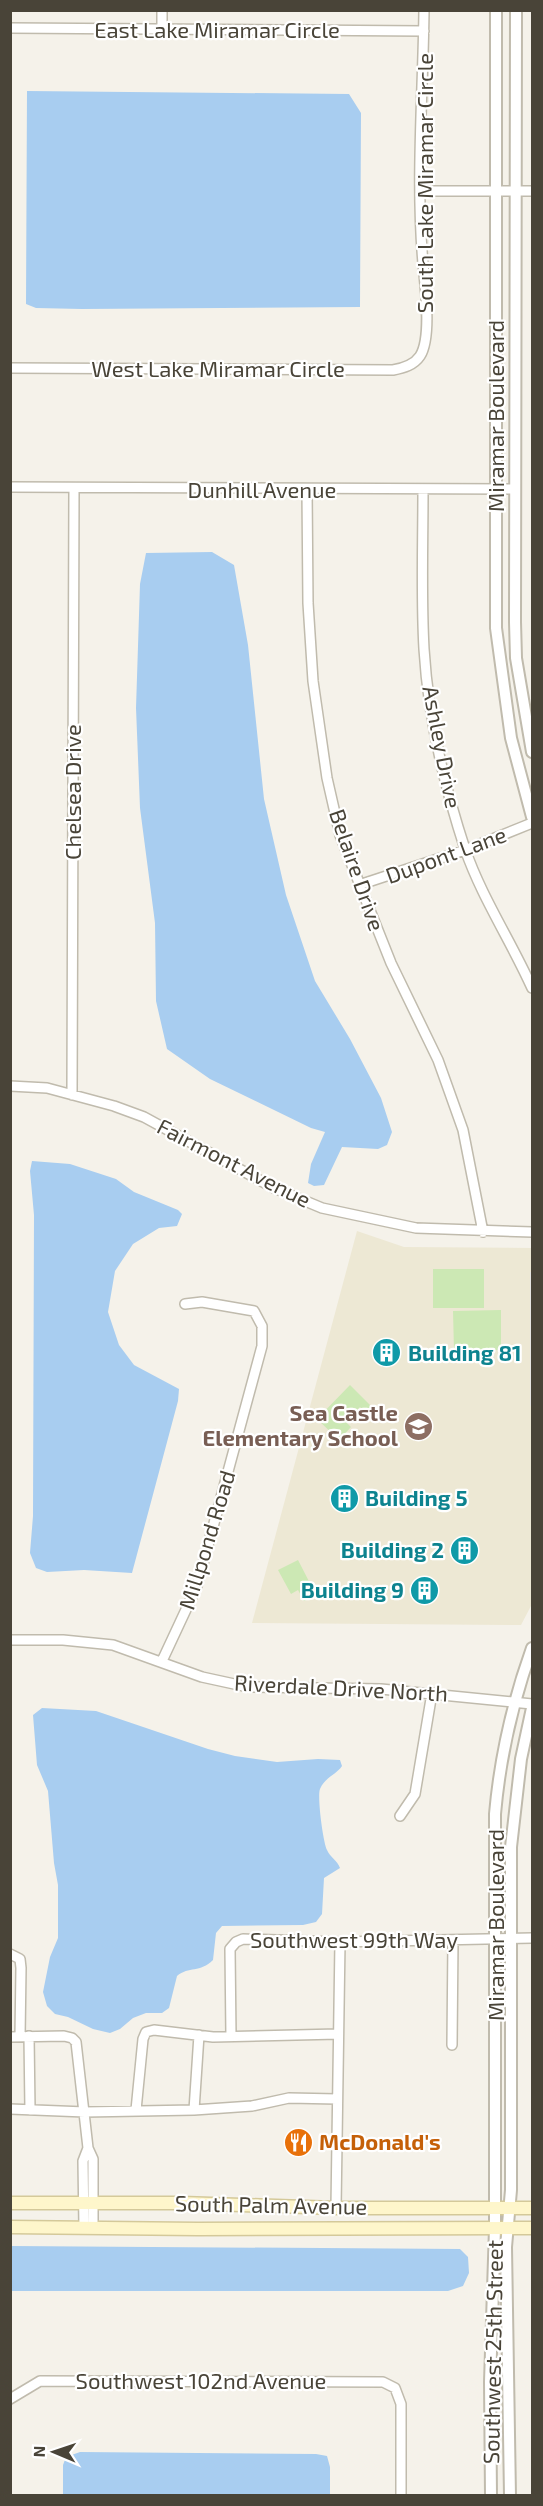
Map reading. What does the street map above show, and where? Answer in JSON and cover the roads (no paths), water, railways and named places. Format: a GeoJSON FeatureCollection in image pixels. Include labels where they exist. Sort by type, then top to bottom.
{"type":"FeatureCollection","features":[{"type":"Feature","properties":{"kind":"main road","name":"South Palm Avenue"},"geometry":{"type":"LineString","coordinates":[[10,2203],[89,2202],[336,2208],[532,2208]]}},
{"type":"Feature","properties":{"kind":"main road","name":"South Palm Avenue"},"geometry":{"type":"LineString","coordinates":[[10,2227],[532,2228]]}},
{"type":"Feature","properties":{"kind":"street"},"geometry":{"type":"LineString","coordinates":[[162,10],[162,30]]}},
{"type":"Feature","properties":{"kind":"street","name":"South Lake Miramar Circle"},"geometry":{"type":"LineString","coordinates":[[421,355],[426,337],[426,293],[421,242],[424,10]]}},
{"type":"Feature","properties":{"kind":"street","name":"Miramar Boulevard"},"geometry":{"type":"LineString","coordinates":[[496,10],[496,628],[511,738],[532,818]]}},
{"type":"Feature","properties":{"kind":"street","name":"Miramar Boulevard"},"geometry":{"type":"LineString","coordinates":[[516,10],[514,489],[516,658],[532,752]]}},
{"type":"Feature","properties":{"kind":"street","name":"East Lake Miramar Circle"},"geometry":{"type":"LineString","coordinates":[[10,28],[424,31]]}},
{"type":"Feature","properties":{"kind":"street"},"geometry":{"type":"LineString","coordinates":[[421,192],[532,191]]}},
{"type":"Feature","properties":{"kind":"street","name":"West Lake Miramar Circle"},"geometry":{"type":"LineString","coordinates":[[10,368],[393,370],[408,367],[421,355]]}},
{"type":"Feature","properties":{"kind":"street","name":"Dunhill Avenue"},"geometry":{"type":"LineString","coordinates":[[10,488],[514,489]]}},
{"type":"Feature","properties":{"kind":"street","name":"Chelsea Drive"},"geometry":{"type":"LineString","coordinates":[[72,1095],[74,488]]}},
{"type":"Feature","properties":{"kind":"street","name":"Belaire Drive"},"geometry":{"type":"LineString","coordinates":[[307,490],[308,603],[313,681],[327,778],[340,835],[392,963],[438,1060],[463,1130],[483,1232]]}},
{"type":"Feature","properties":{"kind":"street","name":"Ashley Drive"},"geometry":{"type":"LineString","coordinates":[[423,490],[424,649],[431,714],[446,786],[465,850],[486,903],[532,988]]}},
{"type":"Feature","properties":{"kind":"street","name":"Dupont Lane"},"geometry":{"type":"LineString","coordinates":[[359,885],[465,850],[532,823]]}},
{"type":"Feature","properties":{"kind":"street","name":"Fairmont Avenue"},"geometry":{"type":"LineString","coordinates":[[10,1086],[47,1088],[114,1106],[144,1118],[274,1188],[322,1208],[416,1228],[532,1232]]}},
{"type":"Feature","properties":{"kind":"street","name":"Millpond Road"},"geometry":{"type":"LineString","coordinates":[[162,1661],[197,1586],[262,1346],[262,1326],[254,1311],[202,1302],[185,1304]]}},
{"type":"Feature","properties":{"kind":"street","name":"Riverdale Drive North"},"geometry":{"type":"LineString","coordinates":[[10,1640],[63,1640],[113,1645],[202,1677],[248,1687],[381,1689],[514,1702],[532,1706]]}},
{"type":"Feature","properties":{"kind":"street","name":"Miramar Boulevard"},"geometry":{"type":"LineString","coordinates":[[495,2208],[494,1846],[497,1791],[514,1702],[532,1648]]}},
{"type":"Feature","properties":{"kind":"street"},"geometry":{"type":"LineString","coordinates":[[400,1816],[415,1794],[432,1693]]}},
{"type":"Feature","properties":{"kind":"street","name":"Miramar Boulevard"},"geometry":{"type":"LineString","coordinates":[[502,2228],[510,2208],[513,1825],[521,1759],[532,1706]]}},
{"type":"Feature","properties":{"kind":"street","name":"Southwest 99th Way"},"geometry":{"type":"LineString","coordinates":[[231,2036],[230,1949],[236,1942],[243,1939],[340,1942],[532,1938]]}},
{"type":"Feature","properties":{"kind":"street"},"geometry":{"type":"LineString","coordinates":[[452,2045],[453,1940]]}},
{"type":"Feature","properties":{"kind":"street"},"geometry":{"type":"LineString","coordinates":[[336,2208],[340,1942]]}},
{"type":"Feature","properties":{"kind":"street"},"geometry":{"type":"LineString","coordinates":[[13,1954],[20,1959],[21,1968],[20,2037],[30,2080],[30,2110]]}},
{"type":"Feature","properties":{"kind":"street"},"geometry":{"type":"LineString","coordinates":[[136,2110],[143,2039],[146,2032],[154,2030],[231,2036],[338,2034]]}},
{"type":"Feature","properties":{"kind":"street"},"geometry":{"type":"LineString","coordinates":[[194,2110],[199,2035]]}},
{"type":"Feature","properties":{"kind":"street"},"geometry":{"type":"LineString","coordinates":[[20,2037],[64,2036],[76,2042],[88,2148],[83,2161],[89,2202],[88,2228]]}},
{"type":"Feature","properties":{"kind":"street"},"geometry":{"type":"LineString","coordinates":[[10,2109],[85,2112],[194,2110],[252,2106],[289,2098],[337,2098]]}},
{"type":"Feature","properties":{"kind":"street","name":"Southwest 25th Street"},"geometry":{"type":"LineString","coordinates":[[495,2208],[506,2249],[510,2496]]}},
{"type":"Feature","properties":{"kind":"street","name":"Southwest 25th Street"},"geometry":{"type":"LineString","coordinates":[[491,2496],[490,2382],[502,2228]]}},
{"type":"Feature","properties":{"kind":"street","name":"Southwest 102nd Avenue"},"geometry":{"type":"LineString","coordinates":[[10,2398],[40,2381],[383,2382],[395,2388],[401,2404],[401,2496]]}},
{"type":"Feature","properties":{"kind":"water"},"geometry":{"type":"Polygon","coordinates":[[[27,91],[349,94],[361,113],[360,307],[82,309],[36,308],[26,304],[27,91]]]}},
{"type":"Feature","properties":{"kind":"water"},"geometry":{"type":"Polygon","coordinates":[[[212,552],[234,565],[248,645],[264,799],[286,895],[315,981],[350,1039],[381,1098],[392,1132],[387,1145],[378,1149],[342,1147],[324,1185],[314,1186],[308,1183],[311,1164],[325,1132],[311,1128],[210,1079],[167,1049],[156,1001],[155,923],[140,808],[136,708],[140,584],[146,553],[212,552]]]}},
{"type":"Feature","properties":{"kind":"water"},"geometry":{"type":"Polygon","coordinates":[[[32,1161],[70,1164],[116,1179],[134,1192],[178,1210],[182,1214],[177,1226],[159,1228],[133,1244],[115,1271],[108,1312],[119,1345],[134,1365],[179,1389],[178,1401],[132,1573],[84,1570],[47,1572],[36,1568],[30,1553],[33,1516],[34,1215],[30,1171],[32,1161]]]}},
{"type":"Feature","properties":{"kind":"water"},"geometry":{"type":"Polygon","coordinates":[[[42,1708],[96,1711],[235,1756],[277,1762],[340,1760],[342,1766],[320,1789],[319,1800],[325,1845],[340,1868],[324,1878],[322,1914],[316,1922],[303,1925],[222,1926],[216,1933],[213,1960],[204,1967],[186,1971],[177,1976],[169,2008],[162,2013],[146,2013],[133,2018],[120,2029],[110,2033],[55,2014],[47,2006],[43,1992],[50,1957],[58,1938],[58,1885],[48,1791],[37,1765],[33,1715],[42,1708]]]}},
{"type":"Feature","properties":{"kind":"water"},"geometry":{"type":"Polygon","coordinates":[[[11,2246],[460,2249],[468,2257],[469,2273],[463,2286],[448,2291],[11,2291],[11,2246]]]}},
{"type":"Feature","properties":{"kind":"water"},"geometry":{"type":"Polygon","coordinates":[[[80,2452],[316,2454],[327,2456],[330,2467],[330,2495],[63,2495],[63,2465],[66,2457],[80,2452]]]}},
{"type":"Feature","properties":{"kind":"place","name":"Building 81"},"geometry":{"type":"Point","coordinates":[387,1353]}},
{"type":"Feature","properties":{"kind":"place","name":"Sea Castle Elementary School"},"geometry":{"type":"Point","coordinates":[419,1426]}},
{"type":"Feature","properties":{"kind":"place","name":"Building 5"},"geometry":{"type":"Point","coordinates":[344,1498]}},
{"type":"Feature","properties":{"kind":"place","name":"Building 2"},"geometry":{"type":"Point","coordinates":[465,1550]}},
{"type":"Feature","properties":{"kind":"place","name":"Building 9"},"geometry":{"type":"Point","coordinates":[425,1590]}},
{"type":"Feature","properties":{"kind":"place","name":"McDonald's"},"geometry":{"type":"Point","coordinates":[298,2142]}}]}
